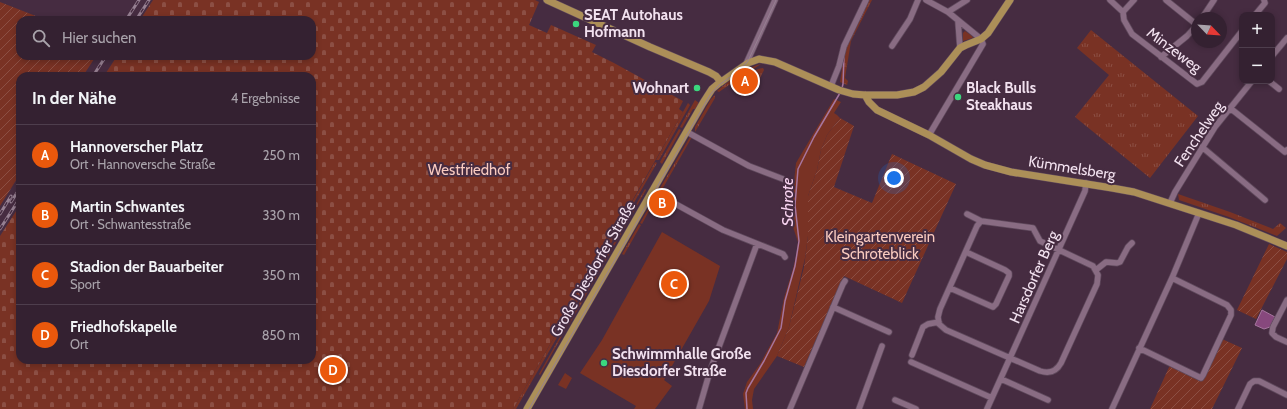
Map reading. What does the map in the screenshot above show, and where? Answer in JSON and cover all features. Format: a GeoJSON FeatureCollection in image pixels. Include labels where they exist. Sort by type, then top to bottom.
{"type":"FeatureCollection","features":[{"type":"Feature","properties":{"kind":"main road"},"geometry":{"type":"LineString","coordinates":[[547,0],[709,72],[716,76],[721,82]]}},
{"type":"Feature","properties":{"kind":"main road"},"geometry":{"type":"LineString","coordinates":[[746,64],[752,60],[759,59],[772,61],[842,91],[855,95],[901,95],[917,91],[941,72],[960,48],[981,39],[992,29],[1010,0]]}},
{"type":"Feature","properties":{"kind":"main road","name":"Große Diesdorfer Straße"},"geometry":{"type":"LineString","coordinates":[[527,409],[709,93],[721,82],[746,64]]}},
{"type":"Feature","properties":{"kind":"main road","name":"Kümmelsberg"},"geometry":{"type":"LineString","coordinates":[[865,95],[876,109],[929,135],[971,159],[990,167],[1011,172],[1124,190],[1199,212],[1242,227],[1287,246]]}},
{"type":"Feature","properties":{"kind":"street"},"geometry":{"type":"LineString","coordinates":[[746,64],[775,0]]}},
{"type":"Feature","properties":{"kind":"street"},"geometry":{"type":"LineString","coordinates":[[831,86],[839,66],[845,44],[866,0]]}},
{"type":"Feature","properties":{"kind":"street"},"geometry":{"type":"LineString","coordinates":[[892,46],[910,19],[918,0]]}},
{"type":"Feature","properties":{"kind":"street"},"geometry":{"type":"LineString","coordinates":[[926,0],[948,12],[981,39],[983,43],[929,135]]}},
{"type":"Feature","properties":{"kind":"street"},"geometry":{"type":"LineString","coordinates":[[948,12],[967,0]]}},
{"type":"Feature","properties":{"kind":"street"},"geometry":{"type":"LineString","coordinates":[[1123,12],[1134,0]]}},
{"type":"Feature","properties":{"kind":"street"},"geometry":{"type":"LineString","coordinates":[[1166,0],[1191,20]]}},
{"type":"Feature","properties":{"kind":"street"},"geometry":{"type":"LineString","coordinates":[[1206,12],[1214,0]]}},
{"type":"Feature","properties":{"kind":"street"},"geometry":{"type":"LineString","coordinates":[[1258,12],[1265,3],[1264,0]]}},
{"type":"Feature","properties":{"kind":"street","name":"Minzeweg"},"geometry":{"type":"LineString","coordinates":[[1111,1],[1123,12],[1124,20],[1132,34],[1197,84],[1202,82],[1239,35]]}},
{"type":"Feature","properties":{"kind":"street"},"geometry":{"type":"LineString","coordinates":[[958,21],[960,48]]}},
{"type":"Feature","properties":{"kind":"street"},"geometry":{"type":"LineString","coordinates":[[1161,57],[1191,32]]}},
{"type":"Feature","properties":{"kind":"street"},"geometry":{"type":"LineString","coordinates":[[1275,52],[1287,38]]}},
{"type":"Feature","properties":{"kind":"street","name":"Fenchelweg"},"geometry":{"type":"LineString","coordinates":[[1170,203],[1174,192],[1215,127],[1250,84]]}},
{"type":"Feature","properties":{"kind":"street"},"geometry":{"type":"LineString","coordinates":[[1272,84],[1279,90]]}},
{"type":"Feature","properties":{"kind":"street"},"geometry":{"type":"LineString","coordinates":[[1230,108],[1286,152]]}},
{"type":"Feature","properties":{"kind":"street"},"geometry":{"type":"LineString","coordinates":[[687,132],[749,166],[784,179]]}},
{"type":"Feature","properties":{"kind":"street"},"geometry":{"type":"LineString","coordinates":[[1202,147],[1265,200]]}},
{"type":"Feature","properties":{"kind":"street","name":"Harsdorfer Berg"},"geometry":{"type":"LineString","coordinates":[[987,409],[1085,191],[1086,183]]}},
{"type":"Feature","properties":{"kind":"street"},"geometry":{"type":"LineString","coordinates":[[652,191],[706,222],[783,254],[785,257]]}},
{"type":"Feature","properties":{"kind":"street"},"geometry":{"type":"LineString","coordinates":[[1112,409],[1172,278],[1199,212]]}},
{"type":"Feature","properties":{"kind":"street"},"geometry":{"type":"LineString","coordinates":[[967,214],[981,221],[1032,228],[1035,230],[1039,240],[1089,263],[1096,270],[1099,277],[1098,284],[1059,367],[1053,372],[1044,373],[945,329],[939,322],[938,314],[981,221]]}},
{"type":"Feature","properties":{"kind":"street"},"geometry":{"type":"LineString","coordinates":[[1096,270],[1106,262],[1120,262],[1132,243]]}},
{"type":"Feature","properties":{"kind":"street"},"geometry":{"type":"LineString","coordinates":[[699,409],[710,371],[757,244]]}},
{"type":"Feature","properties":{"kind":"street"},"geometry":{"type":"LineString","coordinates":[[950,288],[993,307],[996,305],[1009,274],[1006,271],[966,252]]}},
{"type":"Feature","properties":{"kind":"street"},"geometry":{"type":"LineString","coordinates":[[1139,348],[1201,378],[1231,315],[1231,310],[1227,305],[1172,278]]}},
{"type":"Feature","properties":{"kind":"street"},"geometry":{"type":"LineString","coordinates":[[790,409],[842,284],[845,281]]}},
{"type":"Feature","properties":{"kind":"street"},"geometry":{"type":"LineString","coordinates":[[1287,300],[1273,327],[1272,333],[1276,337],[1287,342]]}},
{"type":"Feature","properties":{"kind":"street"},"geometry":{"type":"LineString","coordinates":[[833,307],[889,332]]}},
{"type":"Feature","properties":{"kind":"street"},"geometry":{"type":"LineString","coordinates":[[912,355],[923,327],[928,324],[939,322]]}},
{"type":"Feature","properties":{"kind":"street"},"geometry":{"type":"LineString","coordinates":[[859,409],[882,346]]}},
{"type":"Feature","properties":{"kind":"street"},"geometry":{"type":"LineString","coordinates":[[911,362],[992,398]]}},
{"type":"Feature","properties":{"kind":"street"},"geometry":{"type":"LineString","coordinates":[[1001,379],[1048,400]]}},
{"type":"Feature","properties":{"kind":"street"},"geometry":{"type":"LineString","coordinates":[[1238,409],[1250,384],[1254,380],[1287,395]]}},
{"type":"Feature","properties":{"kind":"street"},"geometry":{"type":"LineString","coordinates":[[896,400],[916,409]]}},
{"type":"Feature","properties":{"kind":"green space","name":"Westfriedhof"},"geometry":{"type":"Polygon","coordinates":[[[153,0],[535,0],[539,2],[529,25],[547,33],[551,25],[596,45],[592,52],[683,101],[679,109],[683,112],[513,409],[0,409],[0,236],[16,211],[16,364],[316,364],[316,72],[107,72],[114,60],[316,60],[316,16],[143,16],[153,0]]]}},
{"type":"Feature","properties":{"kind":"green space"},"geometry":{"type":"Polygon","coordinates":[[[868,0],[872,0],[851,41],[845,78],[848,81],[847,85],[840,82],[843,56],[848,41],[868,0]]]}},
{"type":"Feature","properties":{"kind":"green space"},"geometry":{"type":"Polygon","coordinates":[[[0,2],[36,16],[16,16],[16,60],[93,60],[86,72],[16,72],[16,180],[0,206],[0,2]]]}},
{"type":"Feature","properties":{"kind":"green space"},"geometry":{"type":"Polygon","coordinates":[[[1091,30],[1198,116],[1150,178],[1075,117],[1109,75],[1077,48],[1091,30]]]}},
{"type":"Feature","properties":{"kind":"green space"},"geometry":{"type":"Polygon","coordinates":[[[965,31],[973,38],[963,41],[963,33],[965,31]]]}},
{"type":"Feature","properties":{"kind":"green space"},"geometry":{"type":"Polygon","coordinates":[[[761,64],[719,92],[717,91],[744,71],[761,64]]]}},
{"type":"Feature","properties":{"kind":"green space"},"geometry":{"type":"Polygon","coordinates":[[[763,68],[764,70],[752,94],[734,87],[733,85],[747,75],[755,70],[763,68]]]}},
{"type":"Feature","properties":{"kind":"green space"},"geometry":{"type":"Polygon","coordinates":[[[715,95],[715,98],[695,132],[695,127],[711,99],[715,95]]]}},
{"type":"Feature","properties":{"kind":"green space"},"geometry":{"type":"Polygon","coordinates":[[[834,99],[841,102],[834,113],[840,118],[827,135],[821,150],[817,170],[808,196],[808,236],[805,258],[789,327],[777,356],[754,389],[752,400],[753,409],[745,409],[743,394],[747,382],[760,364],[777,333],[784,298],[797,252],[798,242],[793,227],[793,191],[796,163],[834,99]]]}},
{"type":"Feature","properties":{"kind":"green space"},"geometry":{"type":"Polygon","coordinates":[[[695,100],[699,103],[695,109],[693,109],[682,128],[680,127],[695,100]]]}},
{"type":"Feature","properties":{"kind":"green space"},"geometry":{"type":"Polygon","coordinates":[[[688,103],[690,105],[659,160],[656,160],[688,103]]]}},
{"type":"Feature","properties":{"kind":"green space","name":"Kleingartenverein Schroteblick"},"geometry":{"type":"Polygon","coordinates":[[[840,118],[854,126],[834,187],[872,203],[892,154],[956,184],[902,303],[844,276],[804,367],[777,356],[789,327],[804,267],[808,236],[808,196],[817,170],[821,150],[827,135],[840,118]]]}},
{"type":"Feature","properties":{"kind":"green space"},"geometry":{"type":"Polygon","coordinates":[[[679,129],[681,130],[662,164],[660,162],[679,129]]]}},
{"type":"Feature","properties":{"kind":"green space"},"geometry":{"type":"Polygon","coordinates":[[[690,137],[692,137],[660,193],[660,188],[690,137]]]}},
{"type":"Feature","properties":{"kind":"green space"},"geometry":{"type":"Polygon","coordinates":[[[655,162],[657,163],[627,213],[604,256],[602,256],[602,259],[516,409],[513,409],[655,162]]]}},
{"type":"Feature","properties":{"kind":"green space"},"geometry":{"type":"Polygon","coordinates":[[[645,189],[646,190],[569,325],[567,324],[645,189]]]}},
{"type":"Feature","properties":{"kind":"green space"},"geometry":{"type":"Polygon","coordinates":[[[1178,194],[1273,229],[1280,223],[1286,228],[1277,236],[1229,217],[1179,200],[1178,194]]]}},
{"type":"Feature","properties":{"kind":"green space"},"geometry":{"type":"Polygon","coordinates":[[[657,196],[642,224],[640,223],[654,199],[657,196]]]}},
{"type":"Feature","properties":{"kind":"green space"},"geometry":{"type":"Polygon","coordinates":[[[639,224],[641,225],[624,255],[622,254],[639,224]]]}},
{"type":"Feature","properties":{"kind":"green space"},"geometry":{"type":"Polygon","coordinates":[[[662,232],[720,266],[709,301],[664,380],[672,386],[655,409],[634,409],[636,406],[580,373],[602,340],[662,232]]]}},
{"type":"Feature","properties":{"kind":"green space"},"geometry":{"type":"Polygon","coordinates":[[[1269,244],[1287,252],[1287,259],[1256,319],[1237,310],[1269,244]]]}},
{"type":"Feature","properties":{"kind":"green space"},"geometry":{"type":"Polygon","coordinates":[[[566,326],[567,327],[540,375],[539,374],[566,326]]]}},
{"type":"Feature","properties":{"kind":"green space"},"geometry":{"type":"Polygon","coordinates":[[[1222,339],[1242,348],[1212,409],[1150,409],[1170,365],[1202,381],[1222,339]]]}},
{"type":"Feature","properties":{"kind":"green space"},"geometry":{"type":"Polygon","coordinates":[[[565,373],[572,378],[566,389],[558,385],[565,373]]]}},
{"type":"Feature","properties":{"kind":"shaded area"},"geometry":{"type":"Polygon","coordinates":[[[1262,310],[1275,317],[1270,327],[1264,329],[1255,325],[1262,310]]]}},
{"type":"Feature","properties":{"kind":"waterway","name":"Schrote"},"geometry":{"type":"LineString","coordinates":[[860,19],[864,10]]}},
{"type":"Feature","properties":{"kind":"waterway","name":"Schrote"},"geometry":{"type":"LineString","coordinates":[[842,88],[844,56]]}},
{"type":"Feature","properties":{"kind":"waterway","name":"Schrote"},"geometry":{"type":"LineString","coordinates":[[747,409],[746,393],[748,388],[781,328],[785,301],[795,266],[799,241],[795,205],[798,169],[814,137],[840,93]]}},
{"type":"Feature","properties":{"kind":"tram line"},"geometry":{"type":"LineString","coordinates":[[529,409],[710,95],[719,85],[740,70],[748,61],[776,0]]}},
{"type":"Feature","properties":{"kind":"railway"},"geometry":{"type":"LineString","coordinates":[[129,16],[139,0]]}},
{"type":"Feature","properties":{"kind":"railway"},"geometry":{"type":"LineString","coordinates":[[139,16],[149,0]]}},
{"type":"Feature","properties":{"kind":"railway"},"geometry":{"type":"LineString","coordinates":[[96,72],[103,60]]}},
{"type":"Feature","properties":{"kind":"railway"},"geometry":{"type":"LineString","coordinates":[[11,202],[16,194]]}},
{"type":"Feature","properties":{"kind":"railway"},"geometry":{"type":"LineString","coordinates":[[0,214],[11,196]]}},
{"type":"Feature","properties":{"kind":"railway"},"geometry":{"type":"LineString","coordinates":[[0,229],[16,204]]}},
{"type":"Feature","properties":{"kind":"place","name":"SEAT Autohaus Hofmann"},"geometry":{"type":"Point","coordinates":[576,24]}},
{"type":"Feature","properties":{"kind":"place","name":"Hannoverscher Platz"},"geometry":{"type":"Point","coordinates":[745,81]}},
{"type":"Feature","properties":{"kind":"place","name":"Wohnart"},"geometry":{"type":"Point","coordinates":[697,88]}},
{"type":"Feature","properties":{"kind":"place","name":"Black Bulls Steakhaus"},"geometry":{"type":"Point","coordinates":[958,97]}},
{"type":"Feature","properties":{"kind":"place","name":"Martin Schwantes"},"geometry":{"type":"Point","coordinates":[662,203]}},
{"type":"Feature","properties":{"kind":"place","name":"Stadion der Bauarbeiter"},"geometry":{"type":"Point","coordinates":[674,284]}},
{"type":"Feature","properties":{"kind":"place","name":"Schwimmhalle Große Diesdorfer Straße"},"geometry":{"type":"Point","coordinates":[604,363]}},
{"type":"Feature","properties":{"kind":"place","name":"Friedhofskapelle"},"geometry":{"type":"Point","coordinates":[333,370]}}]}
